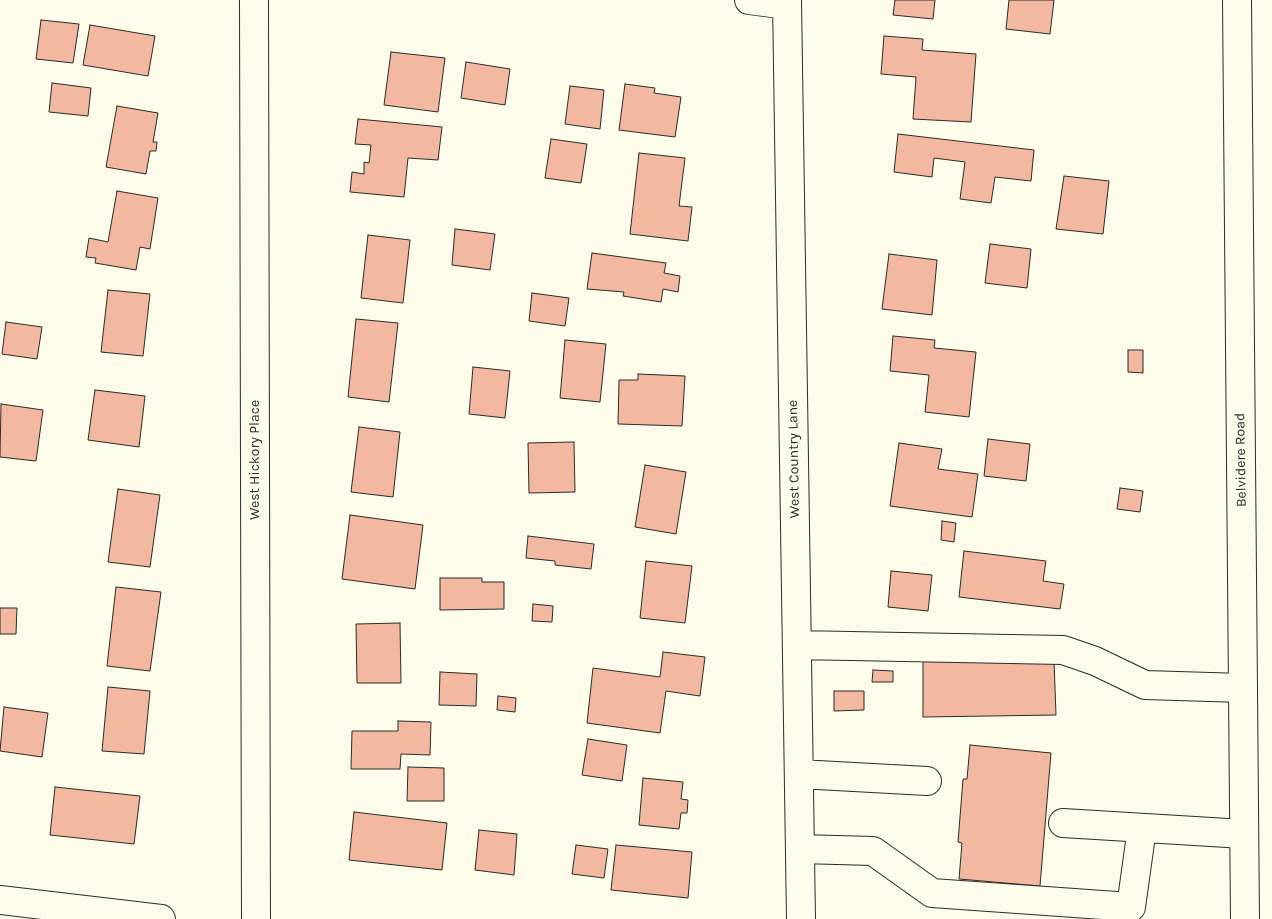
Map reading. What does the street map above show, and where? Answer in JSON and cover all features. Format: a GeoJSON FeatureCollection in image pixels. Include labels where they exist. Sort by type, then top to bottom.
{"type":"FeatureCollection","features":[{"type":"Feature","properties":{"kind":"street","name":"West Hickory Place"},"geometry":{"type":"LineString","coordinates":[[254,0],[256,919]]}},
{"type":"Feature","properties":{"kind":"street"},"geometry":{"type":"LineString","coordinates":[[749,0],[787,2]]}},
{"type":"Feature","properties":{"kind":"street","name":"Belvidere Road"},"geometry":{"type":"LineString","coordinates":[[1237,0],[1245,919]]}},
{"type":"Feature","properties":{"kind":"street","name":"West Country Lane"},"geometry":{"type":"LineString","coordinates":[[787,2],[801,919]]}},
{"type":"Feature","properties":{"kind":"street"},"geometry":{"type":"LineString","coordinates":[[797,645],[1063,650],[1095,661],[1145,684],[1243,688]]}},
{"type":"Feature","properties":{"kind":"street"},"geometry":{"type":"LineString","coordinates":[[799,774],[927,781]]}},
{"type":"Feature","properties":{"kind":"street"},"geometry":{"type":"LineString","coordinates":[[1063,823],[1244,834]]}},
{"type":"Feature","properties":{"kind":"street"},"geometry":{"type":"LineString","coordinates":[[800,849],[873,851],[932,893],[1131,907],[1142,828]]}},
{"type":"Feature","properties":{"kind":"street"},"geometry":{"type":"LineString","coordinates":[[0,900],[161,919]]}},
{"type":"Feature","properties":{"kind":"building"},"geometry":{"type":"Polygon","coordinates":[[[895,0],[935,0],[933,19],[893,15],[895,0]]]}},
{"type":"Feature","properties":{"kind":"building"},"geometry":{"type":"Polygon","coordinates":[[[1009,0],[1054,0],[1050,34],[1006,29],[1009,0]]]}},
{"type":"Feature","properties":{"kind":"building"},"geometry":{"type":"Polygon","coordinates":[[[41,20],[79,24],[73,63],[36,59],[41,20]]]}},
{"type":"Feature","properties":{"kind":"building"},"geometry":{"type":"Polygon","coordinates":[[[90,25],[155,36],[148,76],[83,65],[90,25]]]}},
{"type":"Feature","properties":{"kind":"building"},"geometry":{"type":"Polygon","coordinates":[[[884,36],[923,39],[922,50],[976,54],[971,122],[913,119],[916,77],[881,74],[884,36]]]}},
{"type":"Feature","properties":{"kind":"building"},"geometry":{"type":"Polygon","coordinates":[[[391,52],[445,58],[438,112],[384,105],[391,52]]]}},
{"type":"Feature","properties":{"kind":"building"},"geometry":{"type":"Polygon","coordinates":[[[466,62],[510,69],[505,105],[461,98],[466,62]]]}},
{"type":"Feature","properties":{"kind":"building"},"geometry":{"type":"Polygon","coordinates":[[[52,83],[91,88],[88,116],[49,112],[52,83]]]}},
{"type":"Feature","properties":{"kind":"building"},"geometry":{"type":"Polygon","coordinates":[[[625,84],[655,88],[654,93],[681,97],[675,137],[619,130],[625,84]]]}},
{"type":"Feature","properties":{"kind":"building"},"geometry":{"type":"Polygon","coordinates":[[[570,86],[604,90],[600,129],[565,124],[570,86]]]}},
{"type":"Feature","properties":{"kind":"building"},"geometry":{"type":"Polygon","coordinates":[[[117,106],[158,113],[153,142],[157,142],[156,151],[150,151],[146,174],[106,167],[117,106]]]}},
{"type":"Feature","properties":{"kind":"building"},"geometry":{"type":"Polygon","coordinates":[[[358,119],[442,127],[438,160],[408,158],[404,197],[350,192],[352,172],[364,174],[364,162],[369,163],[371,145],[355,144],[358,119]]]}},
{"type":"Feature","properties":{"kind":"building"},"geometry":{"type":"Polygon","coordinates":[[[898,134],[1034,150],[1031,181],[995,177],[991,203],[960,199],[965,162],[934,158],[932,177],[894,172],[898,134]]]}},
{"type":"Feature","properties":{"kind":"building"},"geometry":{"type":"Polygon","coordinates":[[[551,139],[587,144],[581,183],[545,178],[551,139]]]}},
{"type":"Feature","properties":{"kind":"building"},"geometry":{"type":"Polygon","coordinates":[[[639,153],[685,158],[679,206],[692,207],[688,241],[630,234],[639,153]]]}},
{"type":"Feature","properties":{"kind":"building"},"geometry":{"type":"Polygon","coordinates":[[[1064,176],[1109,181],[1103,234],[1056,229],[1064,176]]]}},
{"type":"Feature","properties":{"kind":"building"},"geometry":{"type":"Polygon","coordinates":[[[117,191],[158,198],[150,249],[140,247],[136,270],[95,263],[96,258],[86,257],[89,238],[108,242],[117,191]]]}},
{"type":"Feature","properties":{"kind":"building"},"geometry":{"type":"Polygon","coordinates":[[[455,229],[495,234],[490,270],[452,265],[455,229]]]}},
{"type":"Feature","properties":{"kind":"building"},"geometry":{"type":"Polygon","coordinates":[[[368,235],[410,240],[403,303],[361,298],[368,235]]]}},
{"type":"Feature","properties":{"kind":"building"},"geometry":{"type":"Polygon","coordinates":[[[990,244],[1031,249],[1027,288],[985,283],[990,244]]]}},
{"type":"Feature","properties":{"kind":"building"},"geometry":{"type":"Polygon","coordinates":[[[592,253],[666,263],[664,273],[680,276],[678,292],[663,289],[661,302],[623,296],[624,292],[587,289],[592,253]]]}},
{"type":"Feature","properties":{"kind":"building"},"geometry":{"type":"Polygon","coordinates":[[[889,254],[937,260],[932,315],[882,309],[889,254]]]}},
{"type":"Feature","properties":{"kind":"building"},"geometry":{"type":"Polygon","coordinates":[[[108,290],[150,294],[143,356],[101,352],[108,290]]]}},
{"type":"Feature","properties":{"kind":"building"},"geometry":{"type":"Polygon","coordinates":[[[532,293],[569,298],[565,326],[529,321],[532,293]]]}},
{"type":"Feature","properties":{"kind":"building"},"geometry":{"type":"Polygon","coordinates":[[[356,319],[398,323],[389,402],[348,397],[356,319]]]}},
{"type":"Feature","properties":{"kind":"building"},"geometry":{"type":"Polygon","coordinates":[[[6,322],[42,327],[37,359],[2,354],[6,322]]]}},
{"type":"Feature","properties":{"kind":"building"},"geometry":{"type":"Polygon","coordinates":[[[893,336],[935,340],[934,348],[976,352],[969,417],[925,412],[929,375],[890,371],[893,336]]]}},
{"type":"Feature","properties":{"kind":"building"},"geometry":{"type":"Polygon","coordinates":[[[565,340],[606,344],[600,402],[560,398],[565,340]]]}},
{"type":"Feature","properties":{"kind":"building"},"geometry":{"type":"Polygon","coordinates":[[[1128,350],[1143,350],[1143,373],[1128,372],[1128,350]]]}},
{"type":"Feature","properties":{"kind":"building"},"geometry":{"type":"Polygon","coordinates":[[[473,367],[510,371],[505,418],[469,414],[473,367]]]}},
{"type":"Feature","properties":{"kind":"building"},"geometry":{"type":"Polygon","coordinates":[[[638,374],[685,376],[682,426],[618,424],[619,380],[638,380],[638,374]]]}},
{"type":"Feature","properties":{"kind":"building"},"geometry":{"type":"Polygon","coordinates":[[[95,390],[145,396],[139,447],[88,440],[95,390]]]}},
{"type":"Feature","properties":{"kind":"building"},"geometry":{"type":"Polygon","coordinates":[[[1,404],[43,410],[36,461],[0,457],[1,404]]]}},
{"type":"Feature","properties":{"kind":"building"},"geometry":{"type":"Polygon","coordinates":[[[359,427],[400,432],[393,497],[351,492],[359,427]]]}},
{"type":"Feature","properties":{"kind":"building"},"geometry":{"type":"Polygon","coordinates":[[[988,439],[1030,444],[1026,481],[984,476],[988,439]]]}},
{"type":"Feature","properties":{"kind":"building"},"geometry":{"type":"Polygon","coordinates":[[[574,442],[575,492],[529,493],[528,443],[574,442]]]}},
{"type":"Feature","properties":{"kind":"building"},"geometry":{"type":"Polygon","coordinates":[[[899,443],[942,449],[938,469],[978,474],[972,517],[890,506],[899,443]]]}},
{"type":"Feature","properties":{"kind":"building"},"geometry":{"type":"Polygon","coordinates":[[[645,465],[686,472],[676,534],[635,527],[645,465]]]}},
{"type":"Feature","properties":{"kind":"building"},"geometry":{"type":"Polygon","coordinates":[[[1120,488],[1143,491],[1140,512],[1117,509],[1120,488]]]}},
{"type":"Feature","properties":{"kind":"building"},"geometry":{"type":"Polygon","coordinates":[[[118,489],[160,495],[150,567],[108,562],[118,489]]]}},
{"type":"Feature","properties":{"kind":"building"},"geometry":{"type":"Polygon","coordinates":[[[350,515],[423,525],[415,589],[342,579],[350,515]]]}},
{"type":"Feature","properties":{"kind":"building"},"geometry":{"type":"Polygon","coordinates":[[[942,521],[956,523],[954,542],[941,540],[942,521]]]}},
{"type":"Feature","properties":{"kind":"building"},"geometry":{"type":"Polygon","coordinates":[[[528,536],[594,544],[591,569],[555,565],[555,561],[526,558],[528,536]]]}},
{"type":"Feature","properties":{"kind":"building"},"geometry":{"type":"Polygon","coordinates":[[[964,551],[1046,561],[1043,581],[1064,584],[1060,609],[959,597],[964,551]]]}},
{"type":"Feature","properties":{"kind":"building"},"geometry":{"type":"Polygon","coordinates":[[[646,561],[692,566],[685,623],[640,618],[646,561]]]}},
{"type":"Feature","properties":{"kind":"building"},"geometry":{"type":"Polygon","coordinates":[[[891,571],[932,575],[928,611],[888,607],[891,571]]]}},
{"type":"Feature","properties":{"kind":"building"},"geometry":{"type":"Polygon","coordinates":[[[440,578],[482,578],[482,582],[504,582],[504,609],[440,610],[440,578]]]}},
{"type":"Feature","properties":{"kind":"building"},"geometry":{"type":"Polygon","coordinates":[[[116,587],[161,592],[150,671],[107,666],[116,587]]]}},
{"type":"Feature","properties":{"kind":"building"},"geometry":{"type":"Polygon","coordinates":[[[533,604],[553,606],[552,622],[532,621],[533,604]]]}},
{"type":"Feature","properties":{"kind":"building"},"geometry":{"type":"Polygon","coordinates":[[[0,608],[17,608],[16,634],[0,634],[0,608]]]}},
{"type":"Feature","properties":{"kind":"building"},"geometry":{"type":"Polygon","coordinates":[[[400,623],[401,683],[357,683],[356,624],[400,623]]]}},
{"type":"Feature","properties":{"kind":"building"},"geometry":{"type":"Polygon","coordinates":[[[663,652],[705,657],[700,696],[666,691],[660,733],[587,723],[593,668],[660,677],[663,652]]]}},
{"type":"Feature","properties":{"kind":"building"},"geometry":{"type":"Polygon","coordinates":[[[923,661],[1054,661],[1056,715],[923,717],[923,661]]]}},
{"type":"Feature","properties":{"kind":"building"},"geometry":{"type":"Polygon","coordinates":[[[873,670],[893,671],[893,682],[872,682],[873,670]]]}},
{"type":"Feature","properties":{"kind":"building"},"geometry":{"type":"Polygon","coordinates":[[[440,672],[477,674],[476,706],[439,705],[440,672]]]}},
{"type":"Feature","properties":{"kind":"building"},"geometry":{"type":"Polygon","coordinates":[[[108,687],[150,691],[144,754],[102,751],[108,687]]]}},
{"type":"Feature","properties":{"kind":"building"},"geometry":{"type":"Polygon","coordinates":[[[834,691],[864,691],[864,710],[834,711],[834,691]]]}},
{"type":"Feature","properties":{"kind":"building"},"geometry":{"type":"Polygon","coordinates":[[[498,696],[516,698],[515,712],[497,710],[498,696]]]}},
{"type":"Feature","properties":{"kind":"building"},"geometry":{"type":"Polygon","coordinates":[[[4,707],[48,713],[42,757],[0,751],[4,707]]]}},
{"type":"Feature","properties":{"kind":"building"},"geometry":{"type":"Polygon","coordinates":[[[398,721],[431,722],[430,755],[401,754],[400,769],[351,769],[352,731],[398,731],[398,721]]]}},
{"type":"Feature","properties":{"kind":"building"},"geometry":{"type":"Polygon","coordinates":[[[588,739],[627,745],[622,781],[582,775],[588,739]]]}},
{"type":"Feature","properties":{"kind":"building"},"geometry":{"type":"Polygon","coordinates":[[[970,745],[1051,753],[1040,886],[959,879],[962,843],[958,842],[963,779],[967,779],[970,745]]]}},
{"type":"Feature","properties":{"kind":"building"},"geometry":{"type":"Polygon","coordinates":[[[408,767],[444,768],[444,801],[407,801],[408,767]]]}},
{"type":"Feature","properties":{"kind":"building"},"geometry":{"type":"Polygon","coordinates":[[[643,778],[683,782],[681,799],[688,800],[687,813],[681,813],[679,829],[639,825],[643,778]]]}},
{"type":"Feature","properties":{"kind":"building"},"geometry":{"type":"Polygon","coordinates":[[[55,787],[140,796],[134,844],[50,835],[55,787]]]}},
{"type":"Feature","properties":{"kind":"building"},"geometry":{"type":"Polygon","coordinates":[[[354,812],[447,823],[442,870],[349,860],[354,812]]]}},
{"type":"Feature","properties":{"kind":"building"},"geometry":{"type":"Polygon","coordinates":[[[479,830],[517,834],[514,875],[475,870],[479,830]]]}},
{"type":"Feature","properties":{"kind":"building"},"geometry":{"type":"Polygon","coordinates":[[[576,845],[608,849],[604,878],[572,874],[576,845]]]}},
{"type":"Feature","properties":{"kind":"building"},"geometry":{"type":"Polygon","coordinates":[[[616,845],[692,852],[688,898],[611,890],[616,845]]]}}]}
